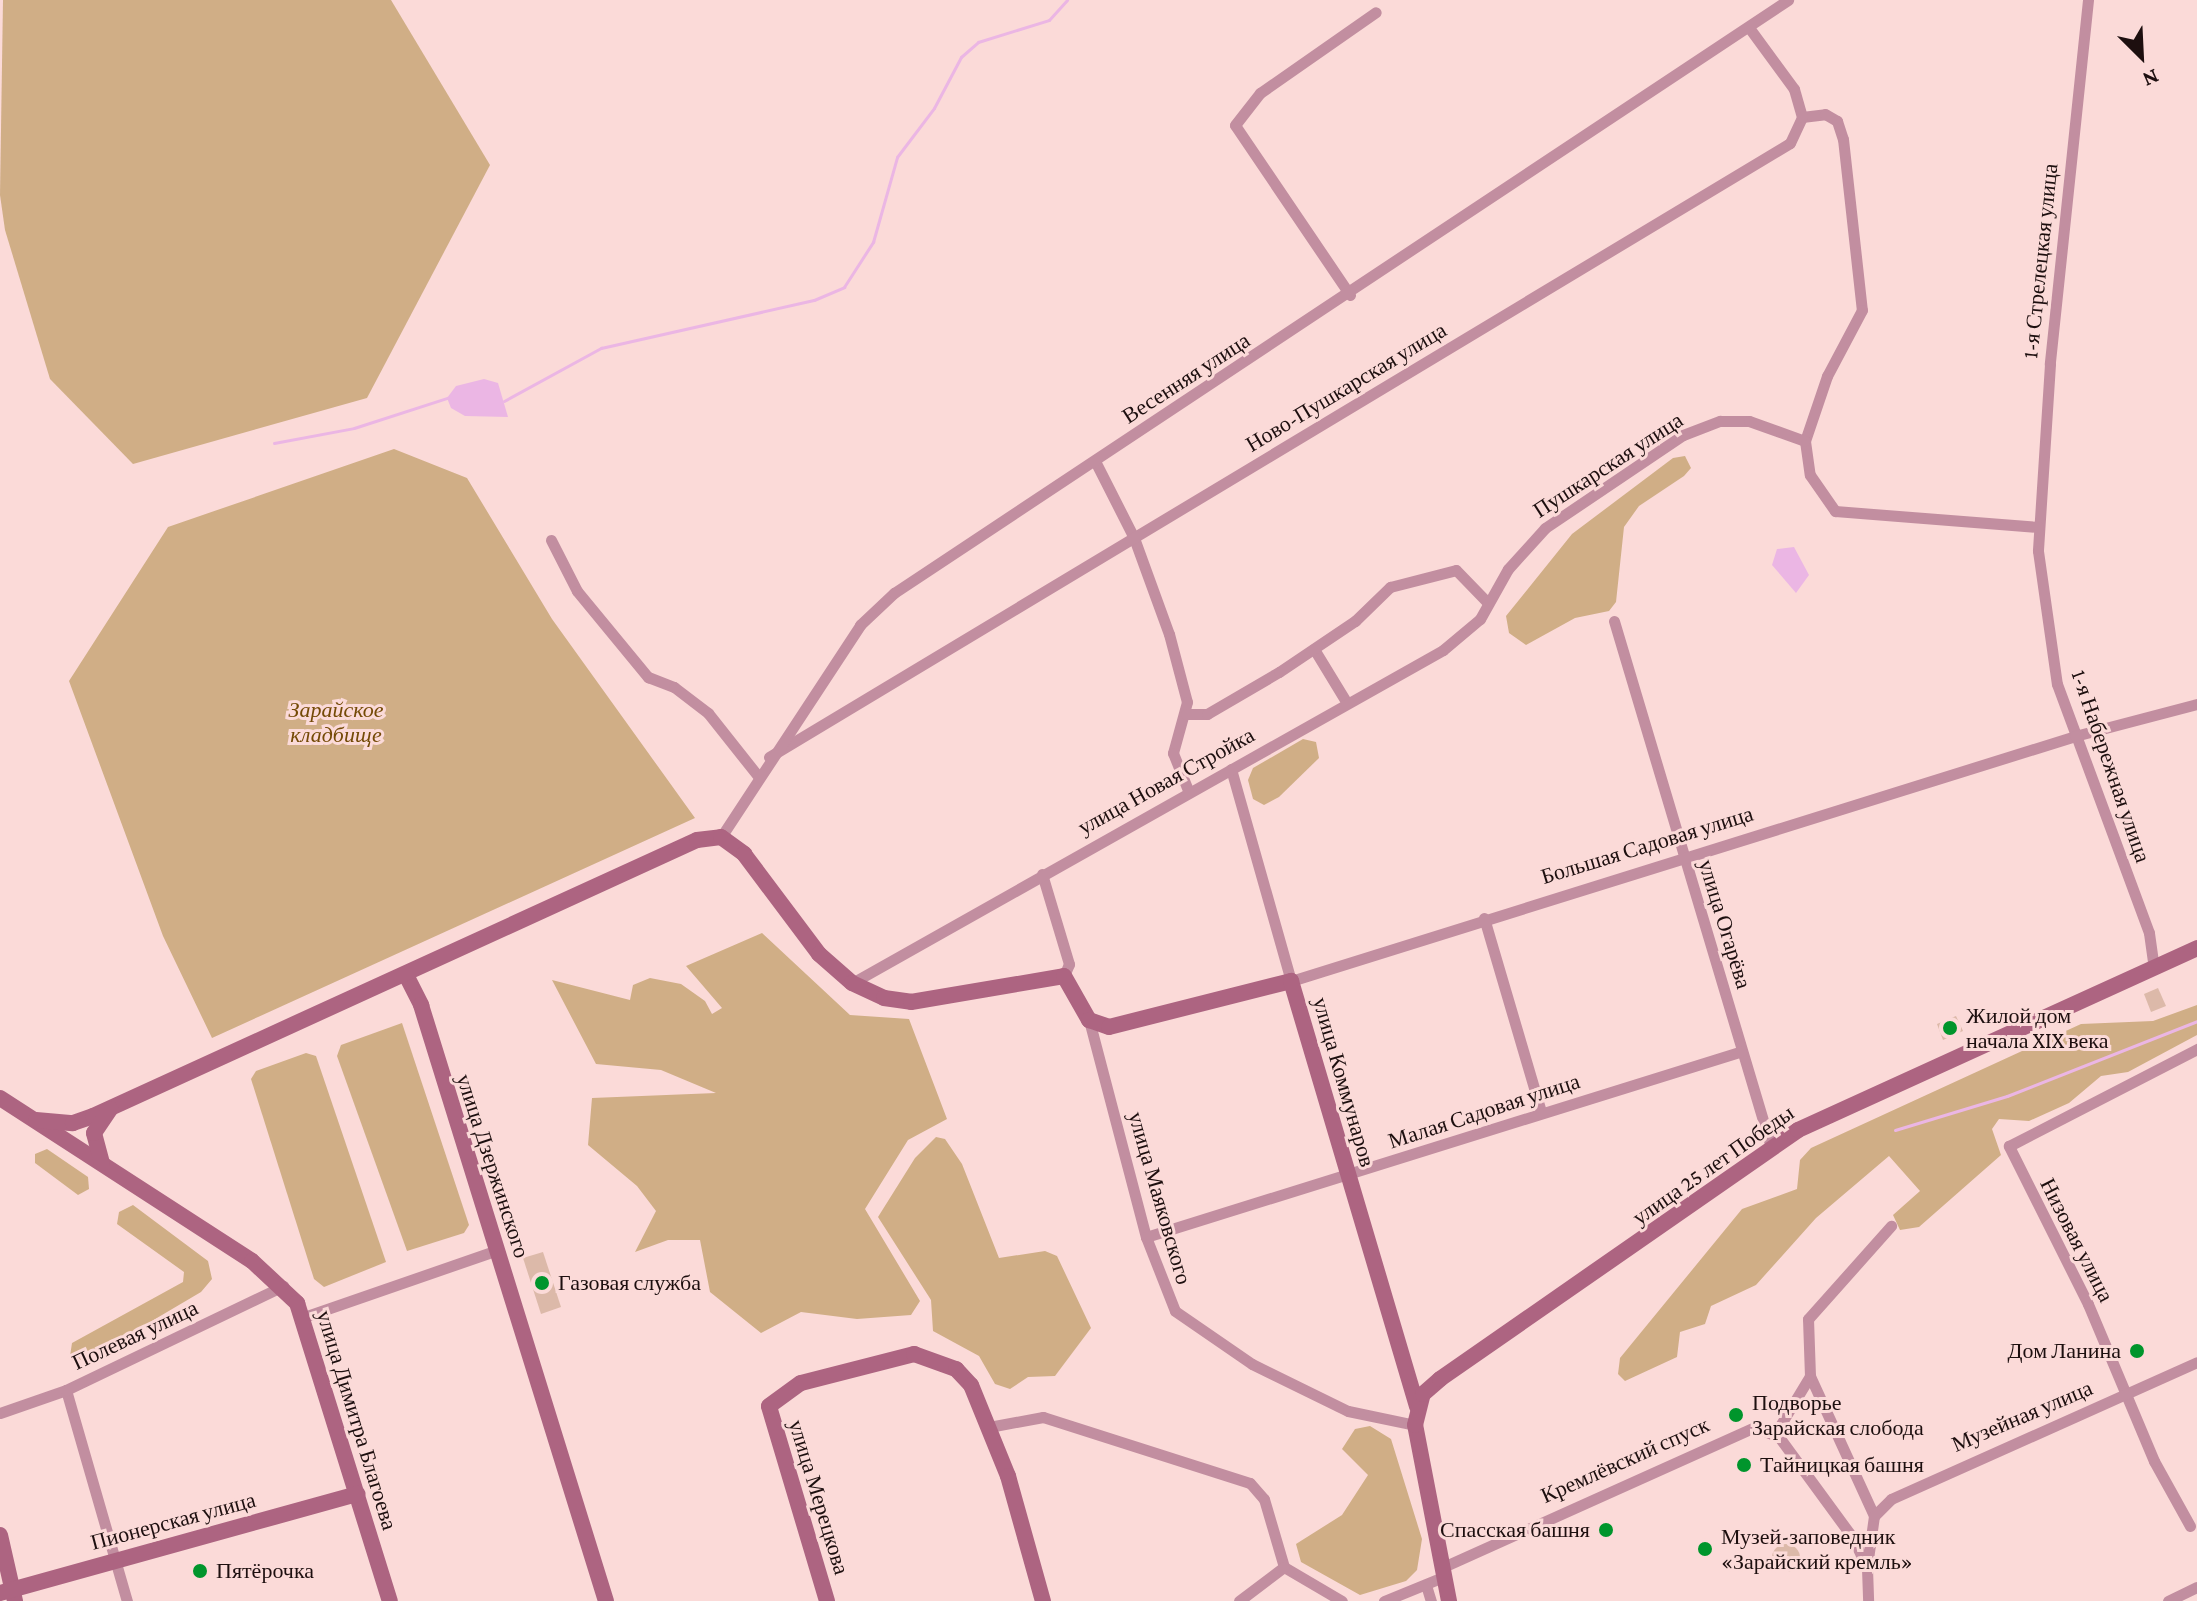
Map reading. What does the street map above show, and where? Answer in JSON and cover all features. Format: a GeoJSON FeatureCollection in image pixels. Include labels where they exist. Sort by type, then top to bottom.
{"type":"FeatureCollection","features":[{"type":"Feature","properties":{"kind":"street"},"geometry":{"type":"LineString","coordinates":[[1788,0],[1750,29],[1794,89],[1802,117],[1825,114],[1837,121],[1843,139],[1862,310],[1827,376],[1805,441],[1810,475],[1835,511],[2038,527]]}},
{"type":"Feature","properties":{"kind":"street","name":"1-я Стрелецкая улица"},"geometry":{"type":"LineString","coordinates":[[2038,527],[2088,0]]}},
{"type":"Feature","properties":{"kind":"street"},"geometry":{"type":"LineString","coordinates":[[1350,295],[1235,135],[1243,108],[1376,12]]}},
{"type":"Feature","properties":{"kind":"street","name":"Весенняя улица"},"geometry":{"type":"LineString","coordinates":[[721,837],[769,757],[879,606],[1750,29]]}},
{"type":"Feature","properties":{"kind":"street","name":"Ново-Пушкарская улица"},"geometry":{"type":"LineString","coordinates":[[769,757],[1790,143],[1802,117]]}},
{"type":"Feature","properties":{"kind":"street","name":"Пушкарская улица"},"geometry":{"type":"LineString","coordinates":[[1488,603],[1516,558],[1545,528],[1683,435],[1720,421],[1749,421],[1805,441]]}},
{"type":"Feature","properties":{"kind":"street"},"geometry":{"type":"LineString","coordinates":[[1095,461],[1134,538],[1169,634],[1186,714],[1173,753],[1188,790]]}},
{"type":"Feature","properties":{"kind":"street","name":"1-я Набережная улица"},"geometry":{"type":"LineString","coordinates":[[2038,527],[2057,684],[2149,933],[2154,968]]}},
{"type":"Feature","properties":{"kind":"street"},"geometry":{"type":"LineString","coordinates":[[551,540],[577,591],[648,677],[674,687],[708,713],[758,776]]}},
{"type":"Feature","properties":{"kind":"street"},"geometry":{"type":"LineString","coordinates":[[1186,714],[1207,714],[1314,649],[1355,621],[1379,592],[1446,570],[1456,570],[1488,603]]}},
{"type":"Feature","properties":{"kind":"street","name":"улица Новая Стройка"},"geometry":{"type":"LineString","coordinates":[[852,983],[1467,633],[1488,603]]}},
{"type":"Feature","properties":{"kind":"street","name":"улица Огарёва"},"geometry":{"type":"LineString","coordinates":[[1614,621],[1771,1147]]}},
{"type":"Feature","properties":{"kind":"street"},"geometry":{"type":"LineString","coordinates":[[1314,649],[1347,703]]}},
{"type":"Feature","properties":{"kind":"street","name":"Большая Садовая улица"},"geometry":{"type":"LineString","coordinates":[[1089,1020],[1109,1027],[1291,981],[1484,918],[2075,736],[2197,704]]}},
{"type":"Feature","properties":{"kind":"street","name":"улица Коммунаров"},"geometry":{"type":"LineString","coordinates":[[1231,769],[1417,1407]]}},
{"type":"Feature","properties":{"kind":"street"},"geometry":{"type":"LineString","coordinates":[[36,1120],[73,1123],[111,1108],[697,840],[721,837],[744,854],[802,936],[852,983],[911,1002],[1064,976]]}},
{"type":"Feature","properties":{"kind":"street"},"geometry":{"type":"LineString","coordinates":[[1042,874],[1069,964],[1064,976]]}},
{"type":"Feature","properties":{"kind":"street"},"geometry":{"type":"LineString","coordinates":[[1484,918],[1541,1112]]}},
{"type":"Feature","properties":{"kind":"street","name":"улица 25 лет Победы"},"geometry":{"type":"LineString","coordinates":[[1417,1407],[1440,1379],[1771,1147],[2197,948]]}},
{"type":"Feature","properties":{"kind":"street","name":"улица Дзержинского"},"geometry":{"type":"LineString","coordinates":[[406,975],[421,1005],[606,1601]]}},
{"type":"Feature","properties":{"kind":"street"},"geometry":{"type":"LineString","coordinates":[[1064,976],[1089,1020]]}},
{"type":"Feature","properties":{"kind":"street","name":"улица Маяковского"},"geometry":{"type":"LineString","coordinates":[[1089,1020],[1146,1237],[1165,1292],[1192,1328],[1348,1411],[1415,1425]]}},
{"type":"Feature","properties":{"kind":"street","name":"Низовая улица"},"geometry":{"type":"LineString","coordinates":[[2190,1526],[2125,1394],[2088,1304],[2009,1146],[2197,1049]]}},
{"type":"Feature","properties":{"kind":"street","name":"Малая Садовая улица"},"geometry":{"type":"LineString","coordinates":[[1146,1237],[1742,1051]]}},
{"type":"Feature","properties":{"kind":"street","name":"улица Димитра Благоева"},"geometry":{"type":"LineString","coordinates":[[0,1098],[283,1286],[304,1317],[390,1601]]}},
{"type":"Feature","properties":{"kind":"street"},"geometry":{"type":"LineString","coordinates":[[102,1163],[94,1133],[111,1108]]}},
{"type":"Feature","properties":{"kind":"street"},"geometry":{"type":"LineString","coordinates":[[1868,1601],[1867,1568],[1874,1516],[1810,1376],[1808,1319],[1891,1226]]}},
{"type":"Feature","properties":{"kind":"street"},"geometry":{"type":"LineString","coordinates":[[304,1317],[497,1250]]}},
{"type":"Feature","properties":{"kind":"street","name":"Полевая улица"},"geometry":{"type":"LineString","coordinates":[[0,1413],[66,1390],[283,1286]]}},
{"type":"Feature","properties":{"kind":"street","name":"улица Мерецкова"},"geometry":{"type":"LineString","coordinates":[[827,1601],[769,1406],[801,1383],[914,1354],[956,1369],[971,1385],[989,1427]]}},
{"type":"Feature","properties":{"kind":"street","name":"Музейная улица"},"geometry":{"type":"LineString","coordinates":[[1874,1516],[1891,1499],[1930,1477],[2197,1362]]}},
{"type":"Feature","properties":{"kind":"street"},"geometry":{"type":"LineString","coordinates":[[1810,1376],[1775,1434],[1853,1538],[1867,1568]]}},
{"type":"Feature","properties":{"kind":"street"},"geometry":{"type":"LineString","coordinates":[[66,1390],[127,1601]]}},
{"type":"Feature","properties":{"kind":"street"},"geometry":{"type":"LineString","coordinates":[[1417,1407],[1415,1425],[1449,1601]]}},
{"type":"Feature","properties":{"kind":"street"},"geometry":{"type":"LineString","coordinates":[[1043,1601],[989,1427],[1043,1417],[1250,1483],[1264,1499],[1284,1567],[1342,1601]]}},
{"type":"Feature","properties":{"kind":"street","name":"Кремлёвский спуск"},"geometry":{"type":"LineString","coordinates":[[1384,1601],[1426,1585],[1442,1573],[1741,1432],[1755,1427],[1775,1434]]}},
{"type":"Feature","properties":{"kind":"street","name":"Пионерская улица"},"geometry":{"type":"LineString","coordinates":[[9,1594],[115,1560],[358,1494]]}},
{"type":"Feature","properties":{"kind":"street"},"geometry":{"type":"LineString","coordinates":[[0,1535],[9,1594]]}},
{"type":"Feature","properties":{"kind":"street"},"geometry":{"type":"LineString","coordinates":[[1239,1601],[1284,1567]]}},
{"type":"Feature","properties":{"kind":"street"},"geometry":{"type":"LineString","coordinates":[[1426,1585],[1431,1601]]}},
{"type":"Feature","properties":{"kind":"street"},"geometry":{"type":"LineString","coordinates":[[2168,1601],[2197,1587]]}},
{"type":"Feature","properties":{"kind":"green space"},"geometry":{"type":"Polygon","coordinates":[[[3,0],[391,0],[490,165],[367,398],[133,464],[50,379],[5,230],[0,195],[3,0]]]}},
{"type":"Feature","properties":{"kind":"green space","name":"Зарайское кладбище"},"geometry":{"type":"Polygon","coordinates":[[[394,449],[467,478],[552,619],[695,818],[212,1038],[163,936],[69,681],[168,527],[394,449]]]}},
{"type":"Feature","properties":{"kind":"green space"},"geometry":{"type":"Polygon","coordinates":[[[1685,456],[1691,468],[1639,506],[1624,527],[1616,602],[1609,611],[1575,618],[1526,645],[1509,633],[1506,616],[1572,534],[1673,458],[1685,456]]]}},
{"type":"Feature","properties":{"kind":"green space"},"geometry":{"type":"Polygon","coordinates":[[[1303,739],[1316,742],[1319,758],[1279,797],[1264,805],[1253,799],[1248,780],[1253,768],[1303,739]]]}},
{"type":"Feature","properties":{"kind":"green space"},"geometry":{"type":"Polygon","coordinates":[[[762,933],[850,1015],[909,1019],[947,1119],[908,1140],[865,1209],[920,1301],[911,1315],[857,1319],[801,1312],[761,1333],[710,1292],[700,1240],[668,1240],[635,1252],[656,1211],[637,1186],[588,1145],[592,1098],[716,1093],[661,1070],[596,1064],[552,980],[630,1000],[633,985],[650,978],[681,984],[705,1001],[712,1014],[722,1008],[686,966],[762,933]]]}},
{"type":"Feature","properties":{"kind":"green space"},"geometry":{"type":"Polygon","coordinates":[[[2197,1005],[2197,1035],[2128,1072],[2101,1076],[2069,1103],[2029,1121],[1999,1119],[1992,1129],[2001,1155],[1919,1227],[1900,1230],[1893,1215],[1920,1191],[1889,1156],[1816,1218],[1756,1285],[1711,1306],[1705,1324],[1680,1332],[1677,1357],[1625,1381],[1618,1374],[1620,1358],[1742,1209],[1797,1189],[1800,1160],[1811,1148],[2081,1024],[2153,1021],[2197,1005]]]}},
{"type":"Feature","properties":{"kind":"green space"},"geometry":{"type":"Polygon","coordinates":[[[402,1023],[469,1225],[464,1233],[407,1251],[337,1056],[341,1045],[402,1023]]]}},
{"type":"Feature","properties":{"kind":"green space"},"geometry":{"type":"Polygon","coordinates":[[[306,1053],[316,1056],[386,1262],[324,1287],[314,1279],[251,1079],[256,1071],[306,1053]]]}},
{"type":"Feature","properties":{"kind":"green space"},"geometry":{"type":"Polygon","coordinates":[[[936,1137],[945,1139],[962,1164],[999,1258],[1045,1251],[1057,1256],[1091,1328],[1055,1376],[1028,1377],[1010,1389],[995,1384],[979,1356],[933,1331],[931,1300],[878,1217],[915,1158],[936,1137]]]}},
{"type":"Feature","properties":{"kind":"green space"},"geometry":{"type":"Polygon","coordinates":[[[47,1149],[88,1177],[89,1189],[78,1195],[35,1163],[35,1154],[47,1149]]]}},
{"type":"Feature","properties":{"kind":"green space"},"geometry":{"type":"Polygon","coordinates":[[[133,1205],[208,1261],[212,1279],[201,1292],[84,1361],[70,1356],[72,1343],[183,1282],[184,1272],[117,1224],[119,1212],[133,1205]]]}},
{"type":"Feature","properties":{"kind":"green space"},"geometry":{"type":"Polygon","coordinates":[[[1370,1426],[1391,1439],[1422,1539],[1417,1570],[1406,1581],[1360,1595],[1301,1562],[1296,1544],[1342,1515],[1368,1475],[1342,1449],[1355,1429],[1370,1426]]]}},
{"type":"Feature","properties":{"kind":"shaded area"},"geometry":{"type":"Polygon","coordinates":[[[484,379],[498,383],[508,417],[465,416],[451,408],[447,398],[456,386],[484,379]]]}},
{"type":"Feature","properties":{"kind":"shaded area"},"geometry":{"type":"Polygon","coordinates":[[[1794,547],[1809,575],[1796,593],[1772,565],[1777,549],[1794,547]]]}},
{"type":"Feature","properties":{"kind":"building"},"geometry":{"type":"Polygon","coordinates":[[[2158,988],[2166,1006],[2151,1012],[2144,994],[2158,988]]]}},
{"type":"Feature","properties":{"kind":"building","name":"Жилой дом начала XIX века"},"geometry":{"type":"Polygon","coordinates":[[[1956,1016],[1963,1031],[1943,1040],[1937,1024],[1956,1016]]]}},
{"type":"Feature","properties":{"kind":"building","name":"Газовая служба"},"geometry":{"type":"Polygon","coordinates":[[[543,1252],[561,1307],[541,1314],[523,1258],[543,1252]]]}},
{"type":"Feature","properties":{"kind":"building"},"geometry":{"type":"Polygon","coordinates":[[[1786,1544],[1796,1548],[1800,1558],[1796,1568],[1786,1572],[1776,1568],[1772,1558],[1776,1548],[1786,1544]]]}},
{"type":"Feature","properties":{"kind":"waterway"},"geometry":{"type":"LineString","coordinates":[[504,401],[601,348],[814,300],[844,287],[873,242],[897,157],[934,108],[961,57],[978,42],[1049,20],[1067,0]]}},
{"type":"Feature","properties":{"kind":"waterway"},"geometry":{"type":"LineString","coordinates":[[274,443],[354,428],[447,398]]}},
{"type":"Feature","properties":{"kind":"waterway"},"geometry":{"type":"LineString","coordinates":[[1895,1130],[2007,1096],[2197,1021]]}},
{"type":"Feature","properties":{"kind":"place","name":"Жилой дом начала XIX века"},"geometry":{"type":"Point","coordinates":[1950,1028]}},
{"type":"Feature","properties":{"kind":"place","name":"Газовая служба"},"geometry":{"type":"Point","coordinates":[542,1283]}},
{"type":"Feature","properties":{"kind":"place","name":"Дом Ланина"},"geometry":{"type":"Point","coordinates":[2137,1351]}},
{"type":"Feature","properties":{"kind":"place","name":"Подворье Зарайская слобода"},"geometry":{"type":"Point","coordinates":[1736,1415]}},
{"type":"Feature","properties":{"kind":"place","name":"Тайницкая башня"},"geometry":{"type":"Point","coordinates":[1744,1465]}},
{"type":"Feature","properties":{"kind":"place","name":"Спасская башня"},"geometry":{"type":"Point","coordinates":[1606,1530]}},
{"type":"Feature","properties":{"kind":"place","name":"Музей-заповедник «Зарайский кремль»"},"geometry":{"type":"Point","coordinates":[1705,1549]}},
{"type":"Feature","properties":{"kind":"place","name":"Пятёрочка"},"geometry":{"type":"Point","coordinates":[200,1571]}}]}
